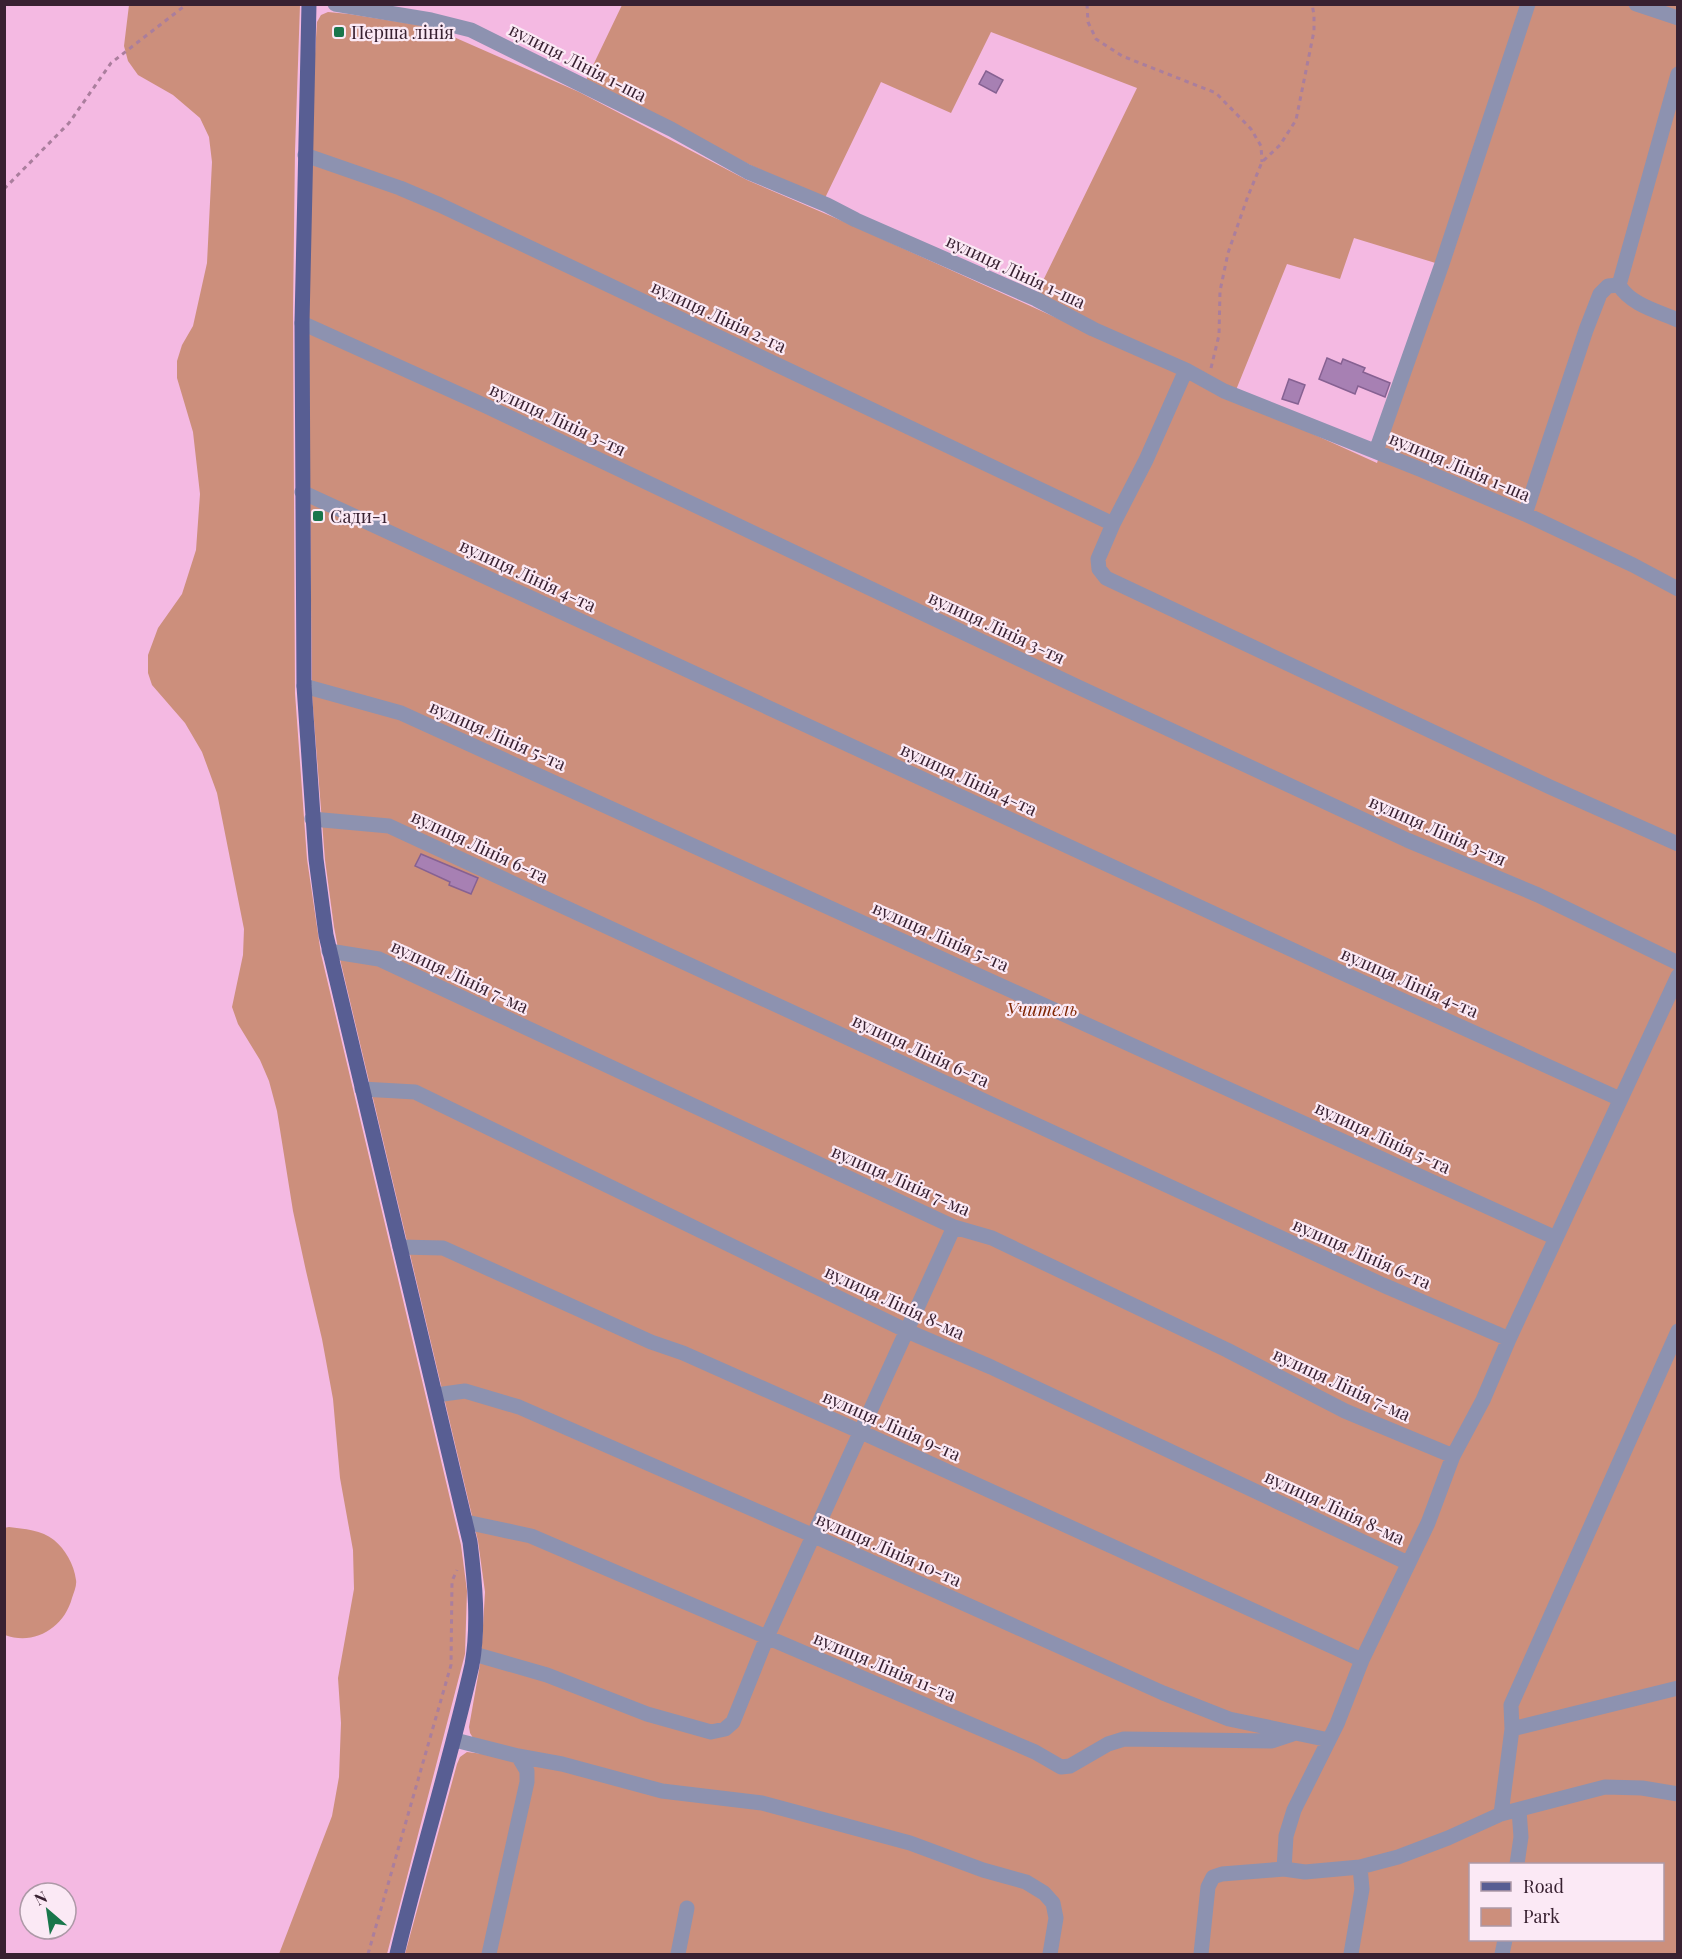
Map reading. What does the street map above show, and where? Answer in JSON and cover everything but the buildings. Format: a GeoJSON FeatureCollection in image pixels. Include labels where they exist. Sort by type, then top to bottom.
{"type":"FeatureCollection","features":[{"type":"Feature","properties":{"kind":"main road"},"geometry":{"type":"LineString","coordinates":[[309,4],[302,323],[302,492],[304,686],[312,819],[329,951],[466,1522],[476,1591],[474,1654],[455,1740],[410,1898],[397,1954]]}},
{"type":"Feature","properties":{"kind":"lane","name":"вулиця Лінія 1-ша"},"geometry":{"type":"LineString","coordinates":[[335,4],[431,20],[471,30],[671,129],[748,172],[1036,299],[1093,329],[1186,370],[1224,391],[1376,451],[1525,514],[1633,565],[1677,589]]}},
{"type":"Feature","properties":{"kind":"lane"},"geometry":{"type":"LineString","coordinates":[[1376,451],[1442,264],[1528,4]]}},
{"type":"Feature","properties":{"kind":"lane"},"geometry":{"type":"LineString","coordinates":[[1636,4],[1670,12]]}},
{"type":"Feature","properties":{"kind":"lane"},"geometry":{"type":"LineString","coordinates":[[1677,74],[1619,285],[1625,295],[1639,304],[1677,320]]}},
{"type":"Feature","properties":{"kind":"lane","name":"вулиця Лінія 2-га"},"geometry":{"type":"LineString","coordinates":[[305,155],[400,188],[440,205],[1113,524]]}},
{"type":"Feature","properties":{"kind":"lane"},"geometry":{"type":"LineString","coordinates":[[1525,514],[1600,294],[1608,286],[1619,285]]}},
{"type":"Feature","properties":{"kind":"lane","name":"вулиця Лінія 3-тя"},"geometry":{"type":"LineString","coordinates":[[302,323],[488,406],[1108,700],[1407,840],[1538,895],[1677,963]]}},
{"type":"Feature","properties":{"kind":"lane"},"geometry":{"type":"LineString","coordinates":[[1186,370],[1098,559],[1100,569],[1106,578],[1550,787],[1677,844]]}},
{"type":"Feature","properties":{"kind":"lane","name":"вулиця Лінія 4-та"},"geometry":{"type":"LineString","coordinates":[[302,492],[1620,1099]]}},
{"type":"Feature","properties":{"kind":"lane","name":"вулиця Лінія 5-та"},"geometry":{"type":"LineString","coordinates":[[304,686],[401,712],[1556,1238]]}},
{"type":"Feature","properties":{"kind":"lane","name":"вулиця Лінія 6-та"},"geometry":{"type":"LineString","coordinates":[[312,819],[389,826],[1383,1285],[1509,1339]]}},
{"type":"Feature","properties":{"kind":"lane","name":"вулиця Лінія 7-ма"},"geometry":{"type":"LineString","coordinates":[[329,951],[379,959],[954,1227],[992,1238],[1227,1350],[1345,1411],[1453,1456]]}},
{"type":"Feature","properties":{"kind":"lane"},"geometry":{"type":"LineString","coordinates":[[1284,1869],[1286,1836],[1294,1810],[1329,1740],[1362,1660],[1428,1523],[1453,1456],[1483,1400],[1677,976]]}},
{"type":"Feature","properties":{"kind":"lane","name":"вулиця Лінія 8-ма"},"geometry":{"type":"LineString","coordinates":[[362,1089],[415,1092],[907,1331],[1002,1372],[1408,1563]]}},
{"type":"Feature","properties":{"kind":"lane"},"geometry":{"type":"LineString","coordinates":[[474,1654],[547,1675],[647,1714],[711,1732],[725,1729],[734,1722],[767,1637],[954,1227]]}},
{"type":"Feature","properties":{"kind":"lane","name":"вулиця Лінія 9-та"},"geometry":{"type":"LineString","coordinates":[[400,1247],[443,1248],[651,1342],[683,1353],[861,1432],[1362,1660]]}},
{"type":"Feature","properties":{"kind":"lane"},"geometry":{"type":"LineString","coordinates":[[1501,1814],[1512,1729],[1510,1705],[1677,1331]]}},
{"type":"Feature","properties":{"kind":"lane","name":"вулиця Лінія 10-та"},"geometry":{"type":"LineString","coordinates":[[436,1395],[465,1390],[519,1407],[814,1536],[1163,1694],[1229,1719],[1329,1740]]}},
{"type":"Feature","properties":{"kind":"lane","name":"вулиця Лінія 11-та"},"geometry":{"type":"LineString","coordinates":[[466,1522],[531,1536],[1035,1752],[1061,1767],[1070,1766],[1108,1744],[1124,1739],[1272,1741],[1295,1733]]}},
{"type":"Feature","properties":{"kind":"lane"},"geometry":{"type":"LineString","coordinates":[[1512,1729],[1677,1688]]}},
{"type":"Feature","properties":{"kind":"lane"},"geometry":{"type":"LineString","coordinates":[[455,1740],[518,1756],[562,1764],[662,1791],[762,1803],[910,1843],[983,1870],[1026,1882],[1044,1893],[1053,1903],[1056,1918],[1050,1954]]}},
{"type":"Feature","properties":{"kind":"lane"},"geometry":{"type":"LineString","coordinates":[[489,1954],[527,1782],[527,1771],[518,1756]]}},
{"type":"Feature","properties":{"kind":"lane"},"geometry":{"type":"LineString","coordinates":[[1201,1954],[1208,1887],[1213,1878],[1222,1874],[1284,1869],[1305,1872],[1360,1867],[1398,1857],[1501,1814],[1605,1787],[1642,1788],[1677,1794]]}},
{"type":"Feature","properties":{"kind":"lane"},"geometry":{"type":"LineString","coordinates":[[1517,1863],[1521,1837],[1519,1810]]}},
{"type":"Feature","properties":{"kind":"lane"},"geometry":{"type":"LineString","coordinates":[[1351,1954],[1362,1889],[1360,1867]]}},
{"type":"Feature","properties":{"kind":"lane"},"geometry":{"type":"LineString","coordinates":[[678,1954],[687,1908]]}},
{"type":"Feature","properties":{"kind":"path"},"geometry":{"type":"LineString","coordinates":[[4,189],[69,123],[111,63],[187,4]]}},
{"type":"Feature","properties":{"kind":"path"},"geometry":{"type":"LineString","coordinates":[[1087,4],[1088,22],[1096,39],[1122,56],[1215,93],[1251,129],[1261,146],[1262,162]]}},
{"type":"Feature","properties":{"kind":"path"},"geometry":{"type":"LineString","coordinates":[[1208,382],[1220,335],[1220,291],[1228,254],[1262,162],[1280,145],[1296,120],[1314,31],[1312,4]]}},
{"type":"Feature","properties":{"kind":"path"},"geometry":{"type":"LineString","coordinates":[[368,1954],[451,1665],[452,1581],[470,1542]]}},
{"type":"Feature","properties":{"kind":"green space"},"geometry":{"type":"Polygon","coordinates":[[[129,5],[300,5],[293,313],[295,693],[307,859],[321,954],[461,1545],[467,1591],[465,1654],[387,1954],[279,1954],[332,1816],[339,1777],[341,1723],[338,1678],[354,1589],[353,1550],[340,1478],[333,1399],[293,1211],[277,1111],[269,1081],[260,1060],[238,1024],[232,1007],[243,955],[244,929],[217,793],[202,752],[185,723],[152,685],[148,673],[148,655],[158,628],[182,594],[196,550],[200,494],[193,432],[177,378],[177,361],[182,345],[193,326],[207,263],[212,162],[209,137],[200,118],[173,95],[138,75],[128,61],[124,46],[129,5]]]}},
{"type":"Feature","properties":{"kind":"green space","name":"Учитель"},"geometry":{"type":"Polygon","coordinates":[[[622,5],[1677,5],[1677,1954],[405,1954],[457,1764],[460,1757],[467,1752],[483,1754],[470,1733],[469,1727],[481,1659],[485,1592],[478,1541],[340,959],[325,860],[312,695],[308,313],[314,70],[317,22],[321,15],[328,12],[349,14],[431,27],[579,92],[747,180],[1377,463],[1442,265],[1354,238],[1340,279],[1287,264],[1236,390],[1096,325],[1037,293],[1137,88],[991,32],[951,113],[881,82],[825,198],[752,166],[586,80],[622,5]]]}},
{"type":"Feature","properties":{"kind":"green space"},"geometry":{"type":"Polygon","coordinates":[[[4,1528],[38,1532],[54,1540],[68,1557],[75,1574],[76,1586],[68,1609],[55,1626],[37,1636],[16,1638],[5,1635],[4,1528]]]}},
{"type":"Feature","properties":{"kind":"place","name":"Перша лінія"},"geometry":{"type":"Point","coordinates":[339,32]}},
{"type":"Feature","properties":{"kind":"place","name":"Сади-1"},"geometry":{"type":"Point","coordinates":[318,516]}}]}
